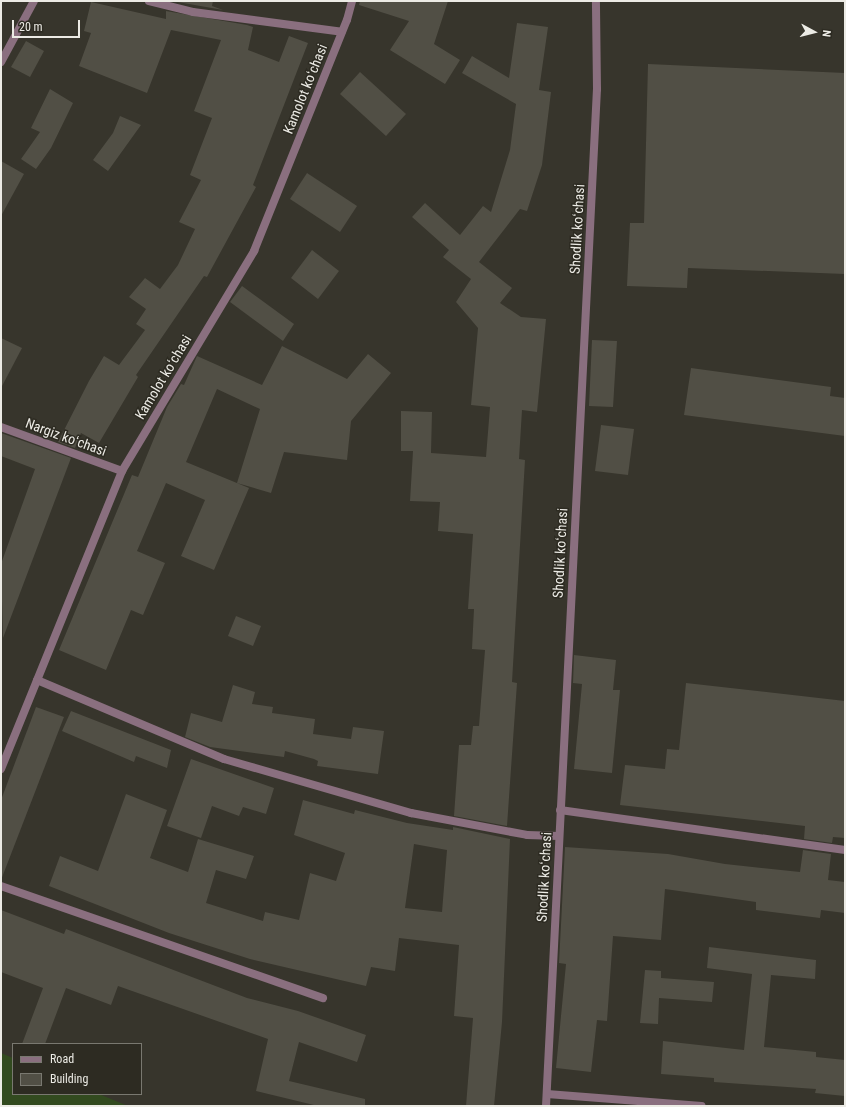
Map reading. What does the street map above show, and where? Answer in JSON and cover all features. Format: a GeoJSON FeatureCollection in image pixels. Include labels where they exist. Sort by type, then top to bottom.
{"type":"FeatureCollection","features":[{"type":"Feature","properties":{"kind":"street"},"geometry":{"type":"LineString","coordinates":[[1,62],[34,1]]}},
{"type":"Feature","properties":{"kind":"street"},"geometry":{"type":"LineString","coordinates":[[149,1],[192,12],[342,32]]}},
{"type":"Feature","properties":{"kind":"street","name":"Kamolot koʻchasi"},"geometry":{"type":"LineString","coordinates":[[1,769],[122,471],[254,251],[342,32],[352,1]]}},
{"type":"Feature","properties":{"kind":"street","name":"Shodlik koʻchasi"},"geometry":{"type":"LineString","coordinates":[[546,1106],[597,89],[596,1]]}},
{"type":"Feature","properties":{"kind":"street","name":"Nargiz koʻchasi"},"geometry":{"type":"LineString","coordinates":[[1,427],[122,471]]}},
{"type":"Feature","properties":{"kind":"street"},"geometry":{"type":"LineString","coordinates":[[37,680],[224,759],[411,813],[527,835],[559,836]]}},
{"type":"Feature","properties":{"kind":"street"},"geometry":{"type":"LineString","coordinates":[[560,810],[845,850]]}},
{"type":"Feature","properties":{"kind":"street"},"geometry":{"type":"LineString","coordinates":[[1,886],[323,998]]}},
{"type":"Feature","properties":{"kind":"street"},"geometry":{"type":"LineString","coordinates":[[547,1094],[702,1106]]}},
{"type":"Feature","properties":{"kind":"green space"},"geometry":{"type":"Polygon","coordinates":[[[1,1053],[12,1058],[12,1095],[101,1095],[128,1106],[1,1106],[1,1053]]]}},
{"type":"Feature","properties":{"kind":"building"},"geometry":{"type":"Polygon","coordinates":[[[172,1],[213,1],[212,6],[223,10],[172,1]]]}},
{"type":"Feature","properties":{"kind":"building"},"geometry":{"type":"Polygon","coordinates":[[[360,1],[448,1],[434,44],[460,60],[445,84],[390,50],[409,21],[359,5],[360,1]]]}},
{"type":"Feature","properties":{"kind":"building"},"geometry":{"type":"Polygon","coordinates":[[[91,2],[166,19],[166,11],[247,25],[253,27],[248,50],[279,62],[289,36],[308,43],[253,185],[256,187],[207,277],[204,276],[136,375],[138,377],[99,443],[81,433],[75,448],[58,442],[89,381],[104,356],[119,365],[145,330],[136,324],[146,309],[129,297],[145,278],[160,289],[178,265],[195,229],[179,222],[201,180],[190,175],[212,118],[194,111],[221,40],[171,30],[147,93],[79,66],[91,33],[84,31],[91,2]]]}},
{"type":"Feature","properties":{"kind":"building"},"geometry":{"type":"Polygon","coordinates":[[[517,23],[548,27],[539,90],[551,92],[542,165],[527,211],[520,209],[479,262],[512,288],[500,303],[521,317],[546,319],[537,412],[522,410],[519,459],[525,460],[512,682],[517,683],[507,826],[454,816],[459,745],[471,745],[473,726],[479,726],[485,650],[472,649],[474,609],[468,609],[473,534],[438,531],[440,502],[410,501],[413,451],[401,451],[401,411],[432,412],[431,453],[486,457],[490,407],[471,405],[478,328],[456,302],[471,279],[443,257],[449,250],[412,217],[425,203],[460,235],[483,206],[491,212],[510,150],[516,104],[462,73],[472,56],[509,78],[517,23]]]}},
{"type":"Feature","properties":{"kind":"building"},"geometry":{"type":"Polygon","coordinates":[[[26,41],[44,51],[30,77],[11,67],[26,41]]]}},
{"type":"Feature","properties":{"kind":"building"},"geometry":{"type":"Polygon","coordinates":[[[648,64],[845,73],[845,274],[688,268],[687,288],[627,286],[630,223],[644,223],[648,64]]]}},
{"type":"Feature","properties":{"kind":"building"},"geometry":{"type":"Polygon","coordinates":[[[360,72],[406,114],[386,136],[340,94],[360,72]]]}},
{"type":"Feature","properties":{"kind":"building"},"geometry":{"type":"Polygon","coordinates":[[[50,89],[73,103],[51,148],[36,169],[21,159],[40,132],[31,128],[50,89]]]}},
{"type":"Feature","properties":{"kind":"building"},"geometry":{"type":"Polygon","coordinates":[[[120,116],[141,125],[108,171],[93,160],[113,133],[120,116]]]}},
{"type":"Feature","properties":{"kind":"building"},"geometry":{"type":"Polygon","coordinates":[[[1,161],[24,174],[1,216],[1,161]]]}},
{"type":"Feature","properties":{"kind":"building"},"geometry":{"type":"Polygon","coordinates":[[[307,173],[357,206],[340,232],[290,199],[307,173]]]}},
{"type":"Feature","properties":{"kind":"building"},"geometry":{"type":"Polygon","coordinates":[[[312,250],[339,271],[318,299],[291,278],[312,250]]]}},
{"type":"Feature","properties":{"kind":"building"},"geometry":{"type":"Polygon","coordinates":[[[242,286],[294,324],[283,341],[230,302],[242,286]]]}},
{"type":"Feature","properties":{"kind":"building"},"geometry":{"type":"Polygon","coordinates":[[[1,338],[22,348],[1,388],[1,338]]]}},
{"type":"Feature","properties":{"kind":"building"},"geometry":{"type":"Polygon","coordinates":[[[592,340],[617,341],[613,407],[589,406],[592,340]]]}},
{"type":"Feature","properties":{"kind":"building"},"geometry":{"type":"Polygon","coordinates":[[[282,346],[347,379],[368,354],[391,373],[351,421],[347,460],[284,452],[271,493],[237,483],[260,409],[217,389],[186,462],[249,488],[214,570],[181,556],[205,500],[166,483],[137,551],[165,563],[143,615],[131,610],[106,670],[59,650],[132,475],[138,477],[167,407],[181,384],[184,385],[197,356],[262,385],[282,346]]]}},
{"type":"Feature","properties":{"kind":"building"},"geometry":{"type":"Polygon","coordinates":[[[691,368],[831,387],[830,396],[845,398],[845,436],[684,415],[691,368]]]}},
{"type":"Feature","properties":{"kind":"building"},"geometry":{"type":"Polygon","coordinates":[[[601,425],[634,429],[628,475],[595,471],[601,425]]]}},
{"type":"Feature","properties":{"kind":"building"},"geometry":{"type":"Polygon","coordinates":[[[1,433],[71,458],[3,638],[1,564],[35,469],[1,456],[1,433]]]}},
{"type":"Feature","properties":{"kind":"building"},"geometry":{"type":"Polygon","coordinates":[[[236,616],[261,626],[253,646],[228,636],[236,616]]]}},
{"type":"Feature","properties":{"kind":"building"},"geometry":{"type":"Polygon","coordinates":[[[574,655],[616,660],[613,690],[620,690],[612,773],[574,769],[582,684],[573,683],[574,655]]]}},
{"type":"Feature","properties":{"kind":"building"},"geometry":{"type":"Polygon","coordinates":[[[686,683],[845,701],[845,838],[833,837],[832,843],[804,839],[805,826],[620,805],[625,765],[665,769],[667,749],[679,750],[686,683]]]}},
{"type":"Feature","properties":{"kind":"building"},"geometry":{"type":"Polygon","coordinates":[[[233,685],[255,692],[252,704],[273,707],[272,713],[315,719],[313,734],[351,739],[353,727],[384,731],[378,774],[317,766],[318,761],[314,759],[285,751],[284,757],[210,747],[185,737],[191,713],[222,722],[233,685]]]}},
{"type":"Feature","properties":{"kind":"building"},"geometry":{"type":"Polygon","coordinates":[[[36,707],[64,717],[1,880],[1,800],[36,707]]]}},
{"type":"Feature","properties":{"kind":"building"},"geometry":{"type":"Polygon","coordinates":[[[71,711],[171,750],[167,768],[136,756],[134,762],[62,731],[71,711]]]}},
{"type":"Feature","properties":{"kind":"building"},"geometry":{"type":"Polygon","coordinates":[[[191,759],[274,788],[266,814],[243,807],[239,816],[212,806],[201,838],[167,826],[191,759]]]}},
{"type":"Feature","properties":{"kind":"building"},"geometry":{"type":"Polygon","coordinates":[[[126,794],[167,810],[150,858],[188,872],[198,839],[254,856],[246,879],[216,870],[206,903],[263,921],[265,912],[299,920],[310,873],[336,881],[345,853],[294,835],[303,800],[354,814],[355,810],[407,823],[453,830],[453,827],[510,839],[502,1022],[494,1106],[466,1106],[473,1018],[454,1016],[459,945],[399,938],[395,971],[371,967],[366,986],[250,959],[169,933],[49,886],[60,856],[98,871],[126,794]],[[414,844],[405,908],[442,912],[447,850],[414,844]]]}},
{"type":"Feature","properties":{"kind":"building"},"geometry":{"type":"Polygon","coordinates":[[[565,847],[668,854],[725,864],[800,872],[803,850],[831,854],[828,880],[845,882],[845,913],[821,910],[820,918],[756,910],[756,902],[665,889],[661,940],[613,936],[607,1021],[597,1020],[591,1072],[556,1068],[566,964],[559,963],[565,847]]]}},
{"type":"Feature","properties":{"kind":"building"},"geometry":{"type":"Polygon","coordinates":[[[1,910],[64,934],[66,929],[247,998],[298,1011],[366,1035],[357,1062],[299,1042],[289,1081],[365,1099],[365,1106],[318,1106],[256,1091],[268,1039],[118,986],[111,1005],[66,988],[45,1043],[22,1043],[43,988],[1,972],[1,910]]]}},
{"type":"Feature","properties":{"kind":"building"},"geometry":{"type":"Polygon","coordinates":[[[709,947],[816,960],[815,979],[771,975],[764,1047],[816,1052],[816,1057],[845,1060],[845,1096],[815,1093],[816,1089],[714,1082],[714,1078],[661,1074],[663,1041],[744,1050],[752,974],[707,968],[709,947]]]}},
{"type":"Feature","properties":{"kind":"building"},"geometry":{"type":"Polygon","coordinates":[[[645,970],[661,971],[661,978],[714,982],[712,1002],[659,998],[658,1024],[640,1023],[645,970]]]}}]}
